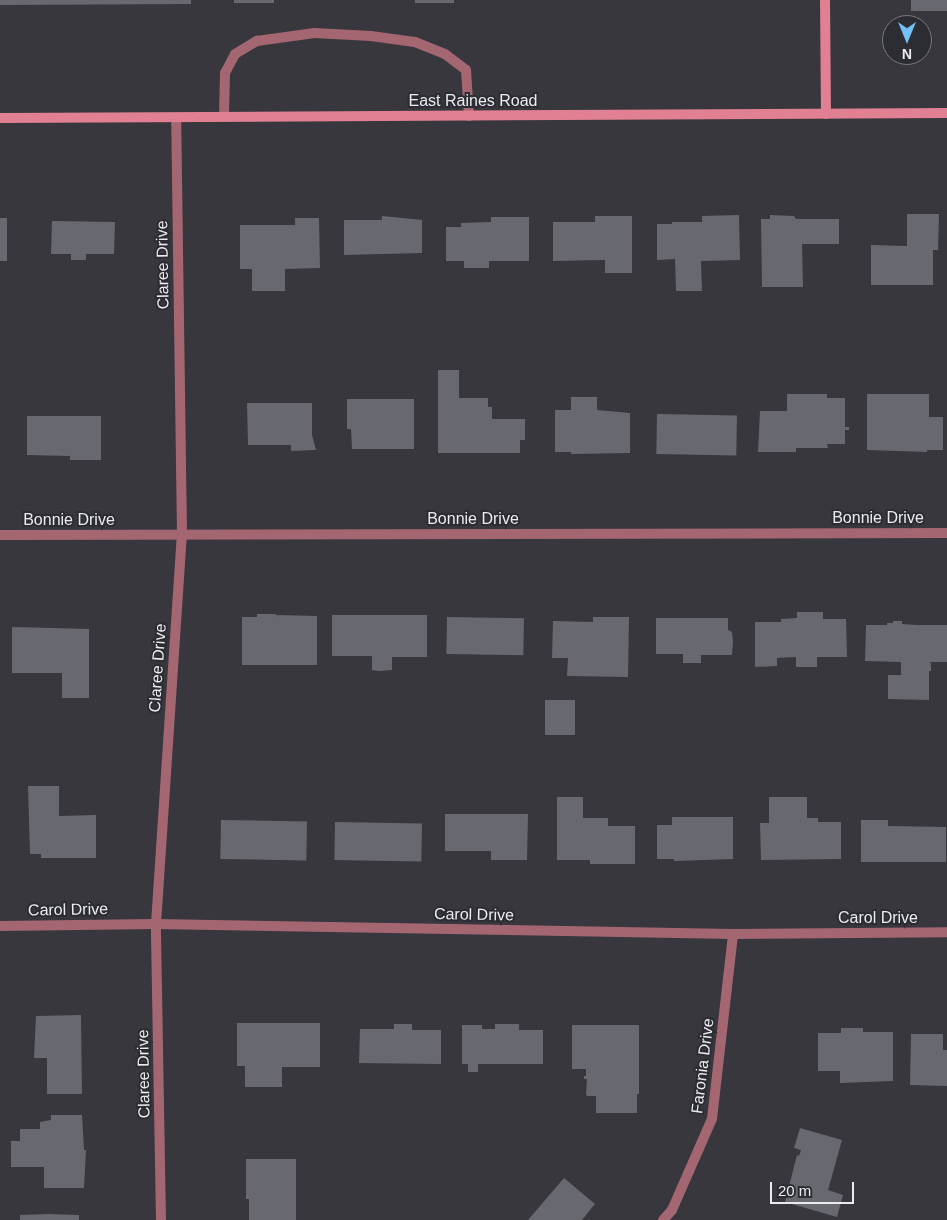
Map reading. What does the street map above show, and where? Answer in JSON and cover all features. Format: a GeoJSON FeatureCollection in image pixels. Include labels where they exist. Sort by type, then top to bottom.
{"type":"FeatureCollection","features":[{"type":"Feature","properties":{"kind":"main road"},"geometry":{"type":"LineString","coordinates":[[826,0],[826,114]]}},
{"type":"Feature","properties":{"kind":"main road","name":"East Raines Road"},"geometry":{"type":"LineString","coordinates":[[0,118],[947,113]]}},
{"type":"Feature","properties":{"kind":"street"},"geometry":{"type":"LineString","coordinates":[[224,117],[225,73],[236,54],[257,41],[314,33],[370,36],[415,42],[445,54],[466,70],[469,116]]}},
{"type":"Feature","properties":{"kind":"street","name":"Claree Drive"},"geometry":{"type":"LineString","coordinates":[[161,1220],[156,924],[182,535],[176,118]]}},
{"type":"Feature","properties":{"kind":"street","name":"Bonnie Drive"},"geometry":{"type":"LineString","coordinates":[[0,535],[947,533]]}},
{"type":"Feature","properties":{"kind":"street","name":"Carol Drive"},"geometry":{"type":"LineString","coordinates":[[0,926],[156,924],[733,934],[947,932]]}},
{"type":"Feature","properties":{"kind":"street","name":"Faronia Drive"},"geometry":{"type":"LineString","coordinates":[[663,1220],[672,1210],[712,1119],[733,934]]}},
{"type":"Feature","properties":{"kind":"building"},"geometry":{"type":"Polygon","coordinates":[[[0,0],[191,0],[191,4],[0,5],[0,0]]]}},
{"type":"Feature","properties":{"kind":"building"},"geometry":{"type":"Polygon","coordinates":[[[234,0],[274,0],[274,3],[234,3],[234,0]]]}},
{"type":"Feature","properties":{"kind":"building"},"geometry":{"type":"Polygon","coordinates":[[[415,0],[454,0],[454,3],[415,3],[415,0]]]}},
{"type":"Feature","properties":{"kind":"building"},"geometry":{"type":"Polygon","coordinates":[[[911,0],[947,0],[947,11],[911,11],[911,0]]]}},
{"type":"Feature","properties":{"kind":"building"},"geometry":{"type":"Polygon","coordinates":[[[907,214],[939,214],[938,250],[933,250],[933,285],[871,285],[871,245],[907,246],[907,214]]]}},
{"type":"Feature","properties":{"kind":"building"},"geometry":{"type":"Polygon","coordinates":[[[739,215],[740,260],[701,261],[702,291],[676,291],[675,259],[657,260],[657,224],[702,222],[702,216],[739,215]]]}},
{"type":"Feature","properties":{"kind":"building"},"geometry":{"type":"Polygon","coordinates":[[[770,215],[794,216],[796,219],[839,219],[839,244],[802,244],[803,287],[762,287],[761,219],[770,219],[770,215]]]}},
{"type":"Feature","properties":{"kind":"building"},"geometry":{"type":"Polygon","coordinates":[[[382,216],[422,220],[422,253],[344,255],[344,220],[382,220],[382,216]]]}},
{"type":"Feature","properties":{"kind":"building"},"geometry":{"type":"Polygon","coordinates":[[[595,216],[632,216],[632,273],[605,273],[605,260],[553,261],[553,222],[595,222],[595,216]]]}},
{"type":"Feature","properties":{"kind":"building"},"geometry":{"type":"Polygon","coordinates":[[[491,217],[529,217],[529,261],[489,261],[489,268],[464,268],[464,261],[446,261],[446,227],[461,227],[461,223],[491,222],[491,217]]]}},
{"type":"Feature","properties":{"kind":"building"},"geometry":{"type":"Polygon","coordinates":[[[0,218],[7,218],[7,261],[0,261],[0,218]]]}},
{"type":"Feature","properties":{"kind":"building"},"geometry":{"type":"Polygon","coordinates":[[[295,218],[319,218],[320,268],[285,269],[285,291],[252,291],[252,269],[240,269],[240,225],[295,225],[295,218]]]}},
{"type":"Feature","properties":{"kind":"building"},"geometry":{"type":"Polygon","coordinates":[[[52,221],[115,222],[114,254],[86,254],[86,260],[71,260],[71,254],[51,254],[52,221]]]}},
{"type":"Feature","properties":{"kind":"building"},"geometry":{"type":"Polygon","coordinates":[[[438,370],[459,370],[459,398],[488,398],[488,407],[492,407],[492,419],[525,419],[525,440],[520,440],[520,453],[438,453],[438,370]]]}},
{"type":"Feature","properties":{"kind":"building"},"geometry":{"type":"Polygon","coordinates":[[[787,394],[827,394],[827,398],[845,398],[845,427],[849,427],[849,430],[845,430],[845,444],[827,444],[828,448],[796,448],[796,452],[758,452],[760,411],[787,411],[787,394]]]}},
{"type":"Feature","properties":{"kind":"building"},"geometry":{"type":"Polygon","coordinates":[[[867,394],[929,394],[929,417],[943,417],[943,450],[927,450],[927,452],[867,450],[867,394]]]}},
{"type":"Feature","properties":{"kind":"building"},"geometry":{"type":"Polygon","coordinates":[[[571,397],[597,397],[597,410],[630,413],[630,453],[571,454],[571,452],[555,452],[555,410],[571,410],[571,397]]]}},
{"type":"Feature","properties":{"kind":"building"},"geometry":{"type":"Polygon","coordinates":[[[347,399],[414,399],[414,449],[352,449],[351,429],[347,429],[347,399]]]}},
{"type":"Feature","properties":{"kind":"building"},"geometry":{"type":"Polygon","coordinates":[[[247,403],[312,403],[312,435],[316,450],[291,451],[291,445],[248,445],[247,403]]]}},
{"type":"Feature","properties":{"kind":"building"},"geometry":{"type":"Polygon","coordinates":[[[657,414],[737,415],[736,455],[656,454],[657,414]]]}},
{"type":"Feature","properties":{"kind":"building"},"geometry":{"type":"Polygon","coordinates":[[[27,416],[101,416],[101,460],[70,460],[70,456],[27,455],[27,416]]]}},
{"type":"Feature","properties":{"kind":"building"},"geometry":{"type":"Polygon","coordinates":[[[797,612],[823,612],[823,619],[846,619],[847,657],[817,657],[817,667],[796,667],[796,657],[777,658],[777,666],[755,667],[755,622],[781,622],[781,619],[797,618],[797,612]]]}},
{"type":"Feature","properties":{"kind":"building"},"geometry":{"type":"Polygon","coordinates":[[[257,614],[276,614],[277,617],[277,615],[317,616],[317,665],[242,665],[242,617],[257,617],[257,614]]]}},
{"type":"Feature","properties":{"kind":"building"},"geometry":{"type":"Polygon","coordinates":[[[332,615],[427,615],[427,657],[392,657],[392,670],[379,671],[372,670],[372,656],[332,656],[332,615]]]}},
{"type":"Feature","properties":{"kind":"building"},"geometry":{"type":"Polygon","coordinates":[[[447,617],[524,618],[523,655],[446,654],[447,617]]]}},
{"type":"Feature","properties":{"kind":"building"},"geometry":{"type":"Polygon","coordinates":[[[593,617],[629,617],[628,677],[567,676],[568,658],[552,658],[553,621],[593,622],[593,617]]]}},
{"type":"Feature","properties":{"kind":"building"},"geometry":{"type":"Polygon","coordinates":[[[656,618],[728,618],[728,630],[732,632],[733,641],[732,655],[701,655],[701,663],[683,663],[683,654],[656,654],[656,618]]]}},
{"type":"Feature","properties":{"kind":"building"},"geometry":{"type":"Polygon","coordinates":[[[893,621],[902,621],[902,624],[947,625],[947,662],[929,662],[931,663],[931,671],[929,671],[929,700],[888,699],[888,675],[901,675],[901,662],[865,661],[866,625],[887,625],[887,623],[893,623],[893,621]]]}},
{"type":"Feature","properties":{"kind":"building"},"geometry":{"type":"Polygon","coordinates":[[[12,627],[89,629],[89,698],[62,698],[62,673],[12,673],[12,627]]]}},
{"type":"Feature","properties":{"kind":"building"},"geometry":{"type":"Polygon","coordinates":[[[545,700],[575,700],[575,735],[545,735],[545,700]]]}},
{"type":"Feature","properties":{"kind":"building"},"geometry":{"type":"Polygon","coordinates":[[[28,786],[59,786],[59,816],[96,815],[96,858],[41,858],[41,854],[30,854],[28,786]]]}},
{"type":"Feature","properties":{"kind":"building"},"geometry":{"type":"Polygon","coordinates":[[[557,797],[583,797],[583,818],[608,818],[608,826],[635,826],[635,864],[590,864],[590,860],[557,860],[557,797]]]}},
{"type":"Feature","properties":{"kind":"building"},"geometry":{"type":"Polygon","coordinates":[[[769,797],[807,797],[807,818],[818,818],[818,822],[841,822],[841,859],[761,860],[760,823],[769,823],[769,797]]]}},
{"type":"Feature","properties":{"kind":"building"},"geometry":{"type":"Polygon","coordinates":[[[445,814],[528,814],[527,860],[491,860],[491,851],[445,851],[445,814]]]}},
{"type":"Feature","properties":{"kind":"building"},"geometry":{"type":"Polygon","coordinates":[[[672,817],[733,817],[733,859],[674,861],[674,859],[657,859],[657,825],[672,825],[672,817]]]}},
{"type":"Feature","properties":{"kind":"building"},"geometry":{"type":"Polygon","coordinates":[[[221,820],[307,822],[306,860],[220,859],[221,820]]]}},
{"type":"Feature","properties":{"kind":"building"},"geometry":{"type":"Polygon","coordinates":[[[861,820],[888,820],[888,826],[946,827],[946,862],[861,862],[861,820]]]}},
{"type":"Feature","properties":{"kind":"building"},"geometry":{"type":"Polygon","coordinates":[[[335,822],[422,824],[421,862],[334,860],[335,822]]]}},
{"type":"Feature","properties":{"kind":"building"},"geometry":{"type":"Polygon","coordinates":[[[81,1015],[82,1094],[47,1094],[47,1058],[34,1058],[36,1016],[81,1015]]]}},
{"type":"Feature","properties":{"kind":"building"},"geometry":{"type":"Polygon","coordinates":[[[237,1023],[320,1023],[320,1067],[282,1067],[282,1087],[245,1087],[245,1066],[237,1066],[237,1023]]]}},
{"type":"Feature","properties":{"kind":"building"},"geometry":{"type":"Polygon","coordinates":[[[394,1024],[412,1024],[412,1030],[441,1030],[441,1064],[359,1063],[360,1029],[394,1029],[394,1024]]]}},
{"type":"Feature","properties":{"kind":"building"},"geometry":{"type":"Polygon","coordinates":[[[495,1024],[519,1024],[519,1030],[543,1030],[543,1064],[478,1064],[478,1072],[468,1072],[468,1064],[462,1064],[462,1025],[482,1025],[482,1029],[495,1029],[495,1024]]]}},
{"type":"Feature","properties":{"kind":"building"},"geometry":{"type":"Polygon","coordinates":[[[572,1025],[639,1025],[639,1094],[637,1094],[637,1113],[596,1113],[596,1096],[587,1096],[586,1094],[587,1079],[584,1079],[584,1076],[586,1076],[586,1069],[572,1069],[572,1025]]]}},
{"type":"Feature","properties":{"kind":"building"},"geometry":{"type":"Polygon","coordinates":[[[841,1028],[863,1028],[863,1032],[893,1032],[893,1081],[840,1083],[840,1071],[818,1071],[818,1033],[841,1033],[841,1028]]]}},
{"type":"Feature","properties":{"kind":"building"},"geometry":{"type":"Polygon","coordinates":[[[911,1034],[943,1034],[943,1050],[947,1050],[947,1086],[910,1085],[911,1034]]]}},
{"type":"Feature","properties":{"kind":"building"},"geometry":{"type":"Polygon","coordinates":[[[51,1115],[82,1115],[84,1150],[86,1150],[84,1188],[44,1188],[44,1167],[11,1167],[11,1141],[20,1141],[20,1129],[40,1129],[40,1122],[51,1120],[51,1115]]]}},
{"type":"Feature","properties":{"kind":"building"},"geometry":{"type":"Polygon","coordinates":[[[800,1128],[842,1140],[828,1190],[843,1195],[837,1217],[785,1202],[797,1155],[799,1156],[801,1150],[794,1148],[800,1128]]]}},
{"type":"Feature","properties":{"kind":"building"},"geometry":{"type":"Polygon","coordinates":[[[246,1159],[296,1159],[296,1220],[249,1220],[249,1199],[246,1199],[246,1159]]]}},
{"type":"Feature","properties":{"kind":"building"},"geometry":{"type":"Polygon","coordinates":[[[564,1178],[595,1204],[582,1220],[528,1220],[564,1178]]]}},
{"type":"Feature","properties":{"kind":"building"},"geometry":{"type":"Polygon","coordinates":[[[20,1215],[79,1215],[79,1220],[20,1220],[20,1215]]]}}]}
